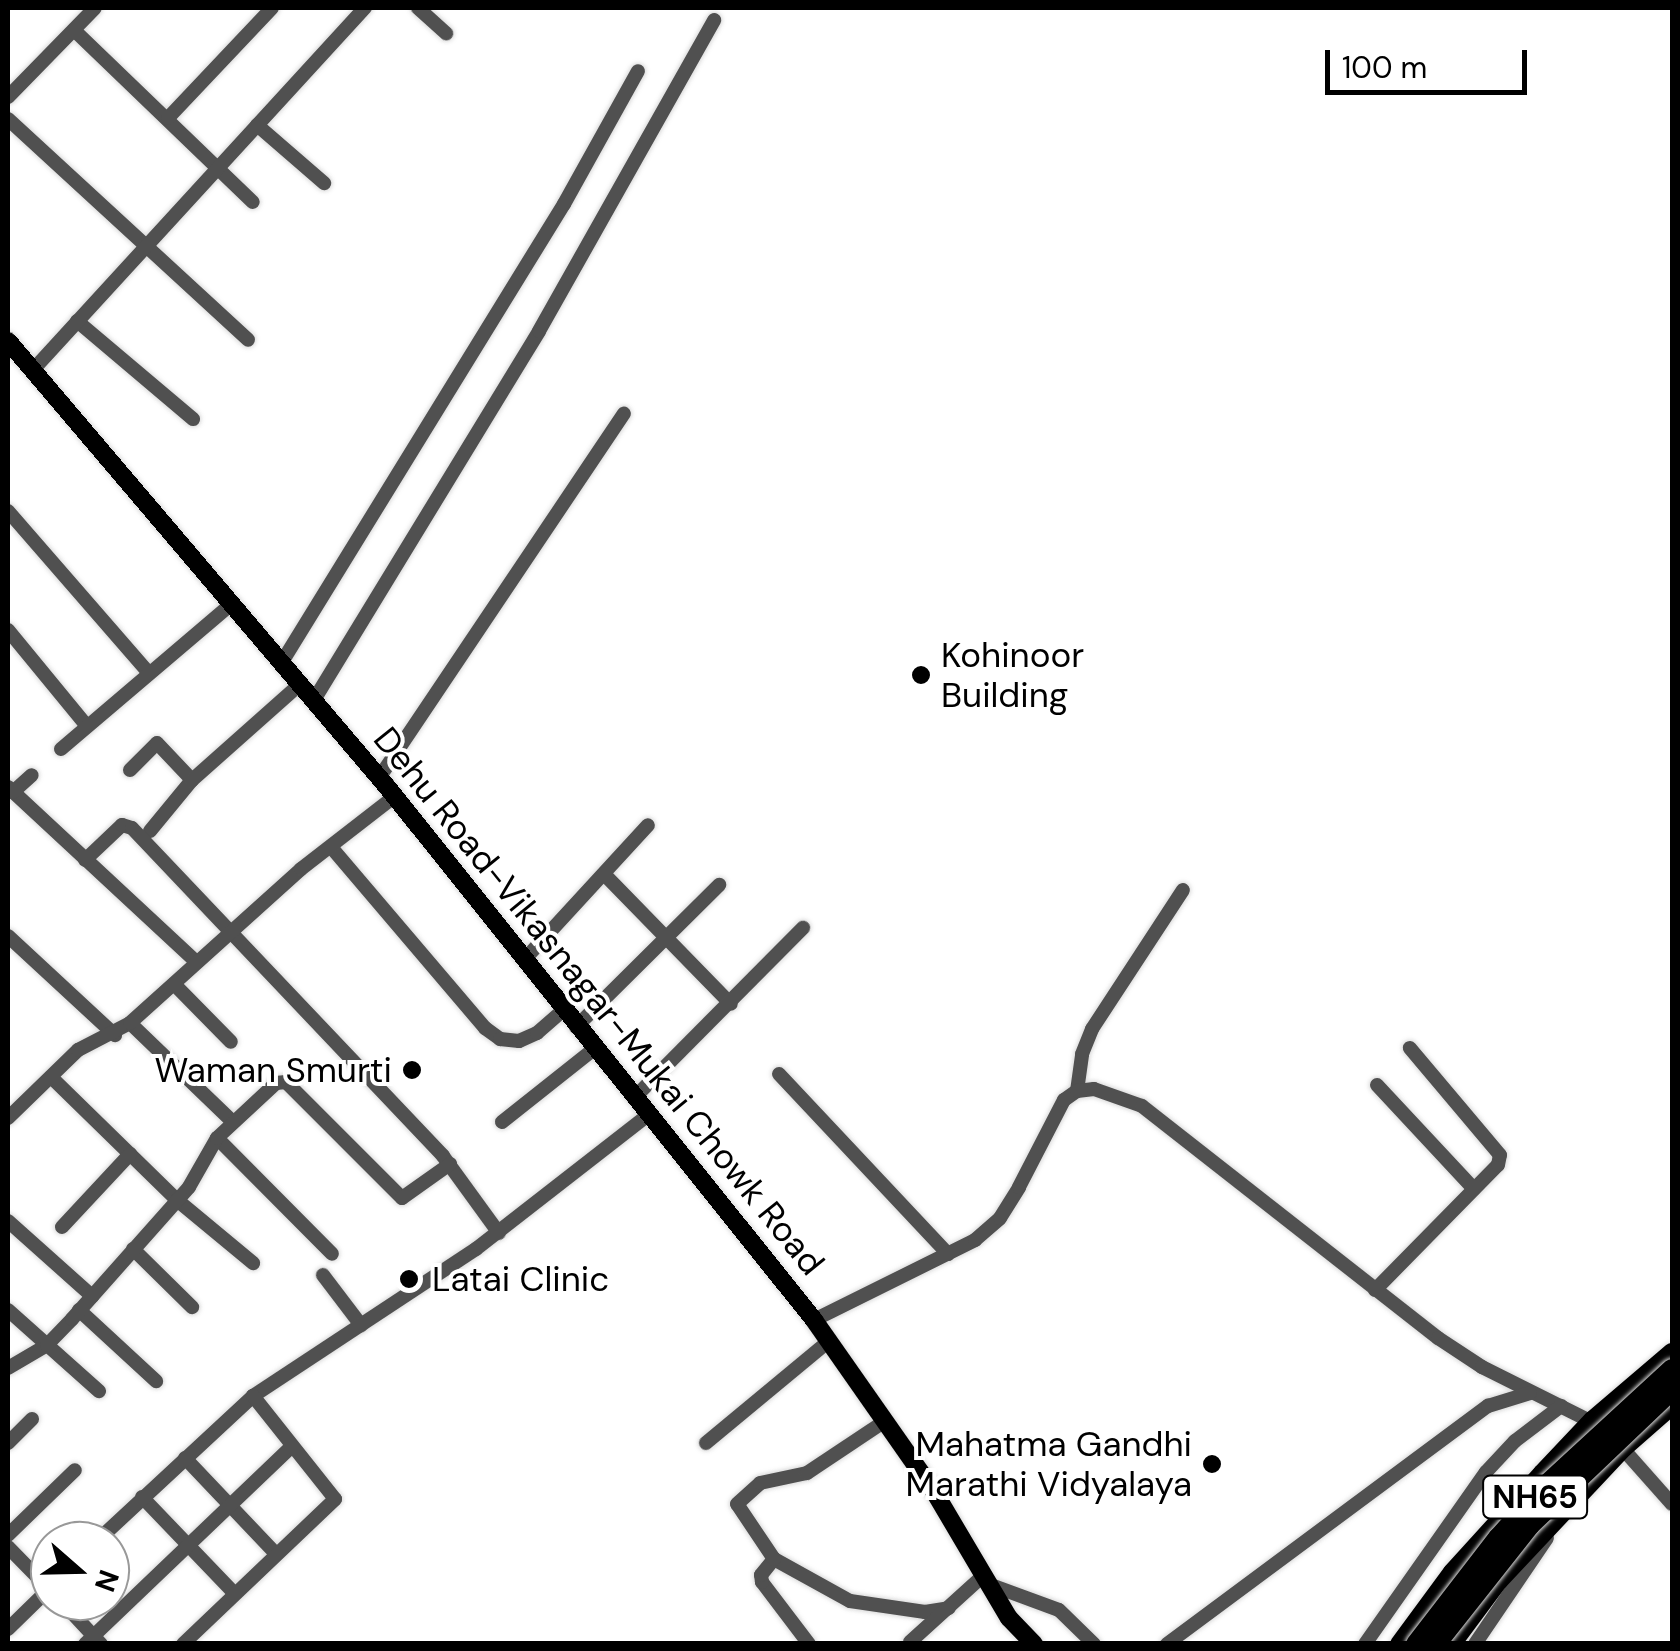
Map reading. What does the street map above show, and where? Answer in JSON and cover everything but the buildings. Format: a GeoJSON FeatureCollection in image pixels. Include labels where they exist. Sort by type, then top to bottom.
{"type":"FeatureCollection","features":[{"type":"Feature","properties":{"kind":"highway","name":"NH65"},"geometry":{"type":"LineString","coordinates":[[1416,1644],[1486,1552],[1547,1484],[1672,1369]]}},
{"type":"Feature","properties":{"kind":"highway","name":"NH65"},"geometry":{"type":"LineString","coordinates":[[1436,1644],[1530,1525],[1672,1390]]}},
{"type":"Feature","properties":{"kind":"main road","name":"Dehu Road-Vikasnagar-Mukai Chowk Road"},"geometry":{"type":"LineString","coordinates":[[8,341],[395,796],[576,1028],[814,1320]]}},
{"type":"Feature","properties":{"kind":"main road"},"geometry":{"type":"LineString","coordinates":[[814,1320],[885,1422],[1009,1618],[1034,1644]]}},
{"type":"Feature","properties":{"kind":"main road"},"geometry":{"type":"LineString","coordinates":[[1399,1644],[1452,1572],[1592,1420],[1672,1352]]}},
{"type":"Feature","properties":{"kind":"main road"},"geometry":{"type":"LineString","coordinates":[[1452,1644],[1499,1581],[1624,1448],[1672,1406]]}},
{"type":"Feature","properties":{"kind":"street"},"geometry":{"type":"LineString","coordinates":[[8,97],[95,8]]}},
{"type":"Feature","properties":{"kind":"street"},"geometry":{"type":"LineString","coordinates":[[168,118],[272,8]]}},
{"type":"Feature","properties":{"kind":"street"},"geometry":{"type":"LineString","coordinates":[[32,371],[365,8]]}},
{"type":"Feature","properties":{"kind":"street"},"geometry":{"type":"LineString","coordinates":[[418,8],[446,34]]}},
{"type":"Feature","properties":{"kind":"street"},"geometry":{"type":"LineString","coordinates":[[314,700],[539,331],[714,20]]}},
{"type":"Feature","properties":{"kind":"street"},"geometry":{"type":"LineString","coordinates":[[74,30],[253,202]]}},
{"type":"Feature","properties":{"kind":"street"},"geometry":{"type":"LineString","coordinates":[[282,662],[555,218],[638,71]]}},
{"type":"Feature","properties":{"kind":"street"},"geometry":{"type":"LineString","coordinates":[[8,119],[248,340]]}},
{"type":"Feature","properties":{"kind":"street"},"geometry":{"type":"LineString","coordinates":[[257,125],[324,183]]}},
{"type":"Feature","properties":{"kind":"street"},"geometry":{"type":"LineString","coordinates":[[76,321],[193,419]]}},
{"type":"Feature","properties":{"kind":"street"},"geometry":{"type":"LineString","coordinates":[[380,778],[624,414]]}},
{"type":"Feature","properties":{"kind":"street"},"geometry":{"type":"LineString","coordinates":[[8,511],[148,672]]}},
{"type":"Feature","properties":{"kind":"street"},"geometry":{"type":"LineString","coordinates":[[60,750],[230,605]]}},
{"type":"Feature","properties":{"kind":"street"},"geometry":{"type":"LineString","coordinates":[[8,630],[86,725]]}},
{"type":"Feature","properties":{"kind":"street"},"geometry":{"type":"LineString","coordinates":[[150,831],[192,780],[300,684]]}},
{"type":"Feature","properties":{"kind":"street"},"geometry":{"type":"LineString","coordinates":[[130,770],[157,743],[192,780]]}},
{"type":"Feature","properties":{"kind":"street"},"geometry":{"type":"LineString","coordinates":[[32,775],[10,789],[196,962]]}},
{"type":"Feature","properties":{"kind":"street"},"geometry":{"type":"LineString","coordinates":[[8,1118],[78,1050],[115,1035],[130,1023],[230,932],[395,796]]}},
{"type":"Feature","properties":{"kind":"street"},"geometry":{"type":"LineString","coordinates":[[524,960],[648,825]]}},
{"type":"Feature","properties":{"kind":"street"},"geometry":{"type":"LineString","coordinates":[[85,860],[117,829],[127,826],[450,1164],[499,1233]]}},
{"type":"Feature","properties":{"kind":"street"},"geometry":{"type":"LineString","coordinates":[[331,847],[500,1039],[519,1041],[537,1033],[563,1010]]}},
{"type":"Feature","properties":{"kind":"street"},"geometry":{"type":"LineString","coordinates":[[605,875],[731,1004]]}},
{"type":"Feature","properties":{"kind":"street"},"geometry":{"type":"LineString","coordinates":[[576,1028],[719,885]]}},
{"type":"Feature","properties":{"kind":"street"},"geometry":{"type":"LineString","coordinates":[[1183,890],[1092,1029],[1082,1054],[1077,1091],[1094,1089],[1142,1106],[1438,1338],[1531,1393],[1592,1420],[1624,1448],[1672,1504]]}},
{"type":"Feature","properties":{"kind":"street"},"geometry":{"type":"LineString","coordinates":[[634,1098],[803,928]]}},
{"type":"Feature","properties":{"kind":"street"},"geometry":{"type":"LineString","coordinates":[[8,936],[115,1035]]}},
{"type":"Feature","properties":{"kind":"street"},"geometry":{"type":"LineString","coordinates":[[174,984],[230,1042]]}},
{"type":"Feature","properties":{"kind":"street"},"geometry":{"type":"LineString","coordinates":[[130,1023],[232,1122]]}},
{"type":"Feature","properties":{"kind":"street"},"geometry":{"type":"LineString","coordinates":[[1375,1290],[1498,1164],[1500,1155],[1410,1048]]}},
{"type":"Feature","properties":{"kind":"street"},"geometry":{"type":"LineString","coordinates":[[502,1122],[594,1049]]}},
{"type":"Feature","properties":{"kind":"street"},"geometry":{"type":"LineString","coordinates":[[779,1074],[948,1254]]}},
{"type":"Feature","properties":{"kind":"street"},"geometry":{"type":"LineString","coordinates":[[51,1077],[177,1200],[253,1263]]}},
{"type":"Feature","properties":{"kind":"street"},"geometry":{"type":"LineString","coordinates":[[8,1368],[47,1344],[79,1310],[177,1200],[217,1138],[276,1083],[286,1082],[402,1198],[450,1164]]}},
{"type":"Feature","properties":{"kind":"street"},"geometry":{"type":"LineString","coordinates":[[1377,1084],[1474,1188]]}},
{"type":"Feature","properties":{"kind":"street","name":"Dehu Road-Vikasnagar-Mukai Chowk Road"},"geometry":{"type":"LineString","coordinates":[[814,1320],[975,1240],[1000,1218],[1064,1100],[1077,1091]]}},
{"type":"Feature","properties":{"kind":"street"},"geometry":{"type":"LineString","coordinates":[[117,1521],[253,1396],[499,1233],[648,1114]]}},
{"type":"Feature","properties":{"kind":"street"},"geometry":{"type":"LineString","coordinates":[[217,1138],[332,1254]]}},
{"type":"Feature","properties":{"kind":"street"},"geometry":{"type":"LineString","coordinates":[[62,1227],[130,1154]]}},
{"type":"Feature","properties":{"kind":"street"},"geometry":{"type":"LineString","coordinates":[[8,1222],[92,1296]]}},
{"type":"Feature","properties":{"kind":"street"},"geometry":{"type":"LineString","coordinates":[[133,1249],[192,1306]]}},
{"type":"Feature","properties":{"kind":"street"},"geometry":{"type":"LineString","coordinates":[[323,1276],[361,1325]]}},
{"type":"Feature","properties":{"kind":"street"},"geometry":{"type":"LineString","coordinates":[[8,1310],[98,1391]]}},
{"type":"Feature","properties":{"kind":"street"},"geometry":{"type":"LineString","coordinates":[[79,1310],[156,1381]]}},
{"type":"Feature","properties":{"kind":"street"},"geometry":{"type":"LineString","coordinates":[[706,1443],[829,1341]]}},
{"type":"Feature","properties":{"kind":"street"},"geometry":{"type":"LineString","coordinates":[[1167,1644],[1488,1406],[1531,1393]]}},
{"type":"Feature","properties":{"kind":"street"},"geometry":{"type":"LineString","coordinates":[[182,1644],[335,1499],[253,1396]]}},
{"type":"Feature","properties":{"kind":"street"},"geometry":{"type":"LineString","coordinates":[[1365,1644],[1486,1472],[1516,1441],[1560,1406]]}},
{"type":"Feature","properties":{"kind":"street"},"geometry":{"type":"LineString","coordinates":[[8,1443],[32,1419]]}},
{"type":"Feature","properties":{"kind":"street"},"geometry":{"type":"LineString","coordinates":[[885,1422],[807,1473],[760,1483],[736,1504],[774,1559],[850,1601],[926,1612],[948,1608]]}},
{"type":"Feature","properties":{"kind":"street"},"geometry":{"type":"LineString","coordinates":[[77,1621],[93,1641],[292,1446]]}},
{"type":"Feature","properties":{"kind":"street"},"geometry":{"type":"LineString","coordinates":[[185,1458],[275,1554]]}},
{"type":"Feature","properties":{"kind":"street"},"geometry":{"type":"LineString","coordinates":[[8,1536],[75,1470]]}},
{"type":"Feature","properties":{"kind":"street"},"geometry":{"type":"LineString","coordinates":[[142,1497],[234,1594]]}},
{"type":"Feature","properties":{"kind":"street"},"geometry":{"type":"LineString","coordinates":[[1475,1644],[1564,1512]]}},
{"type":"Feature","properties":{"kind":"street"},"geometry":{"type":"LineString","coordinates":[[8,1547],[30,1569]]}},
{"type":"Feature","properties":{"kind":"street"},"geometry":{"type":"LineString","coordinates":[[774,1559],[761,1575],[762,1582],[809,1644]]}},
{"type":"Feature","properties":{"kind":"street"},"geometry":{"type":"LineString","coordinates":[[910,1642],[988,1580],[1058,1610],[1094,1644]]}},
{"type":"Feature","properties":{"kind":"street"},"geometry":{"type":"LineString","coordinates":[[8,1629],[30,1608]]}},
{"type":"Feature","properties":{"kind":"place","name":"Kohinoor Building"},"geometry":{"type":"Point","coordinates":[921,675]}},
{"type":"Feature","properties":{"kind":"place","name":"Waman Smurti"},"geometry":{"type":"Point","coordinates":[412,1070]}},
{"type":"Feature","properties":{"kind":"place","name":"Latai Clinic"},"geometry":{"type":"Point","coordinates":[409,1279]}},
{"type":"Feature","properties":{"kind":"place","name":"Mahatma Gandhi Marathi Vidyalaya"},"geometry":{"type":"Point","coordinates":[1212,1464]}}]}
